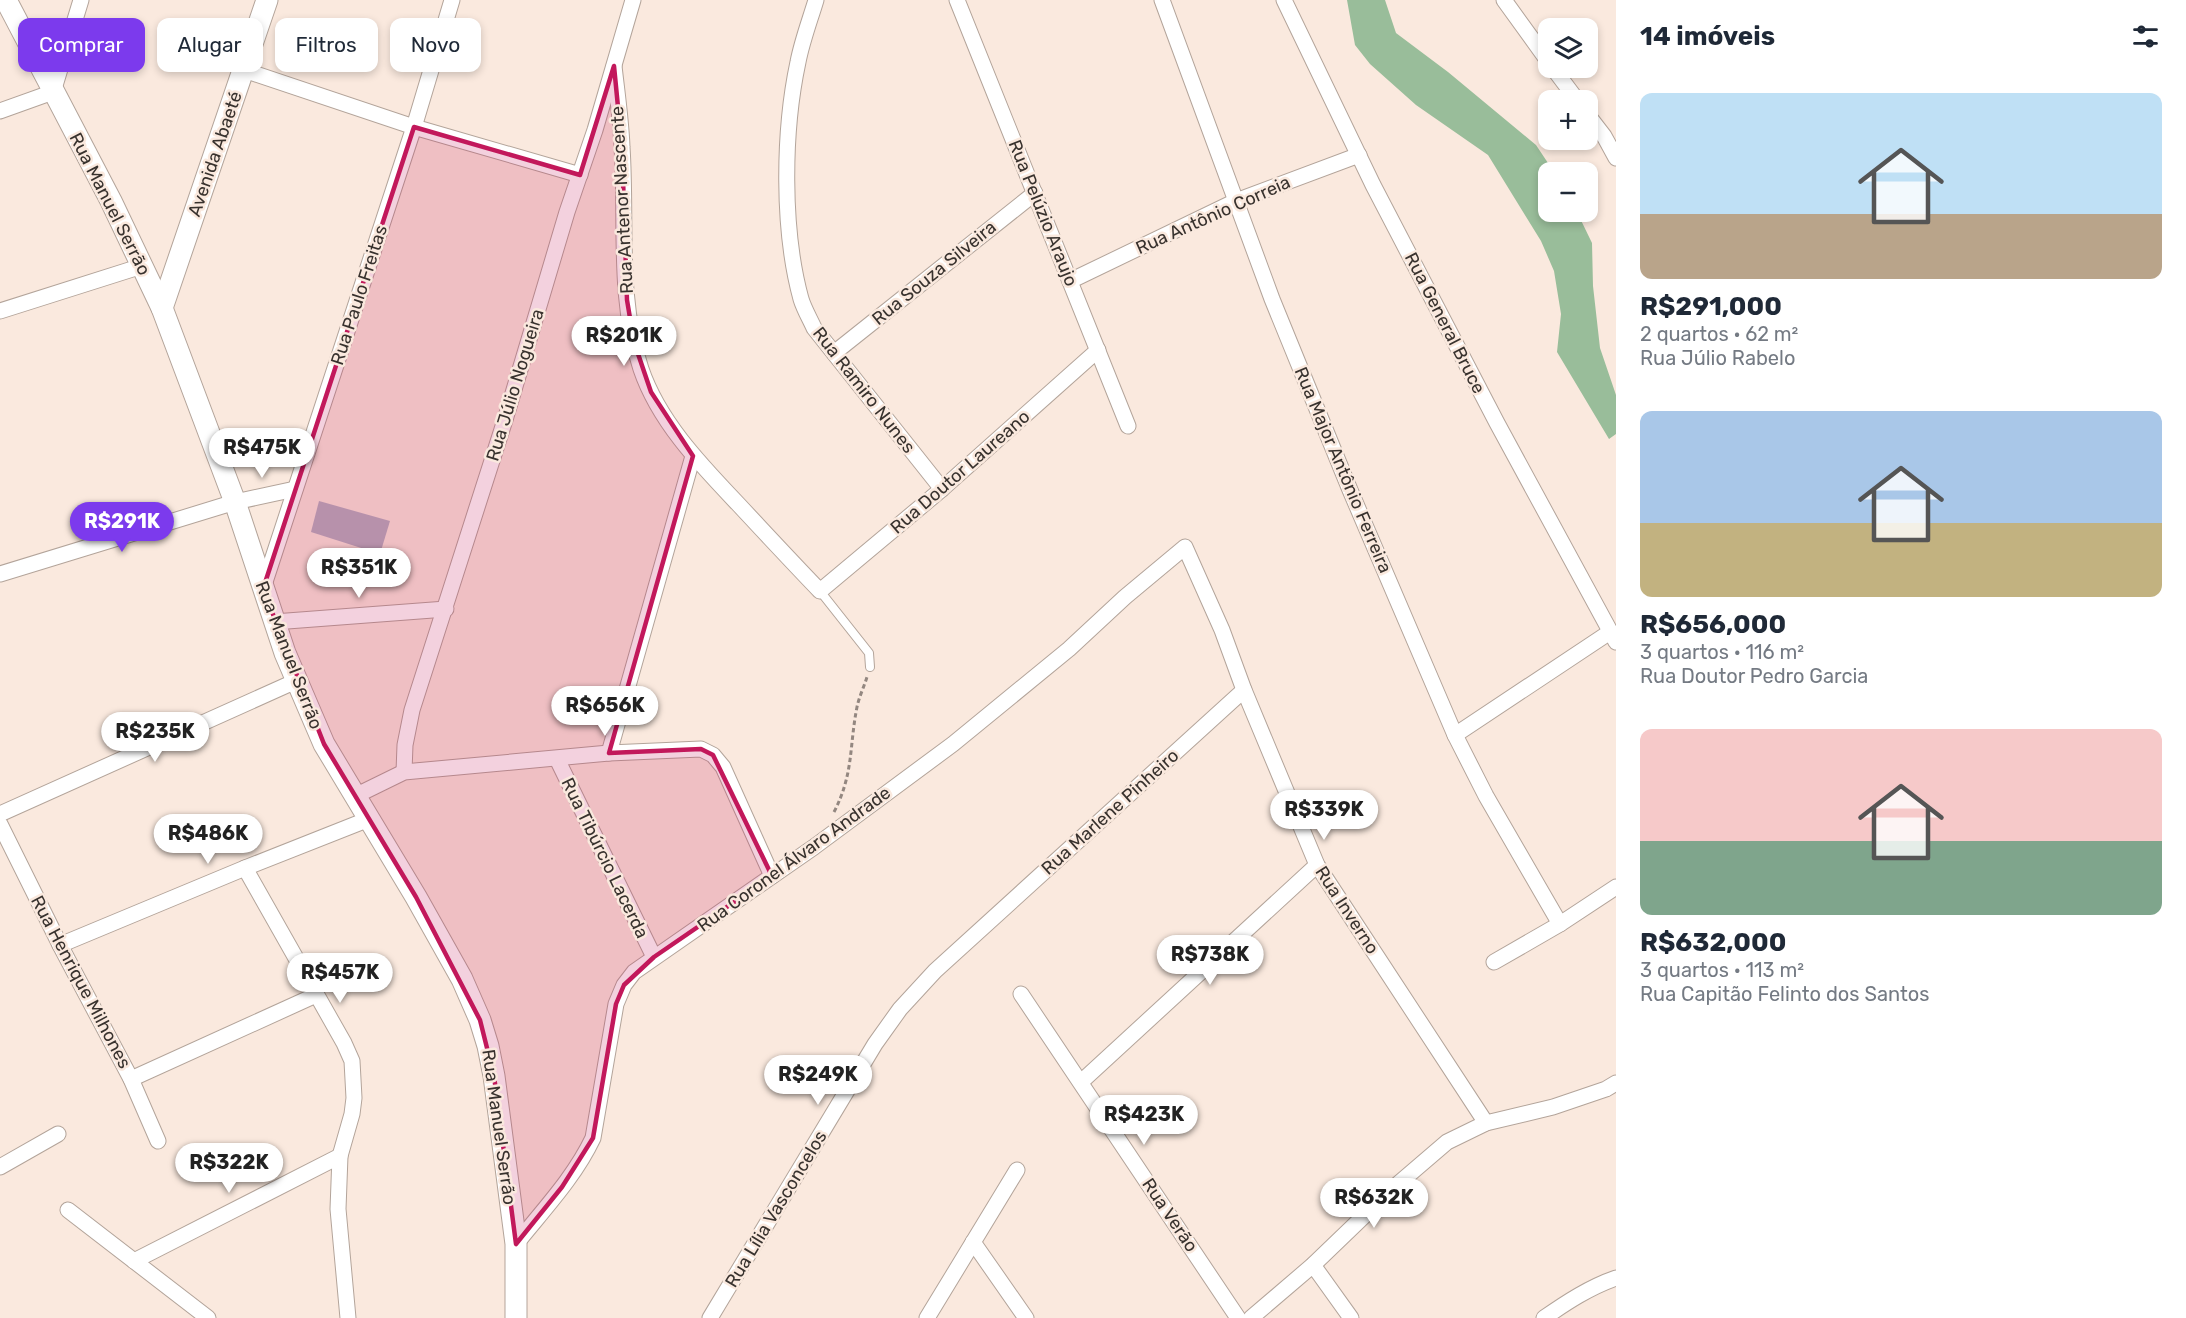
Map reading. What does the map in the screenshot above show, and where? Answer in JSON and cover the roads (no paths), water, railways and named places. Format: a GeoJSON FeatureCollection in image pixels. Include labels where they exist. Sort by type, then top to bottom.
{"type":"FeatureCollection","features":[{"type":"Feature","properties":{"kind":"street","name":"Rua Manuel Serrão"},"geometry":{"type":"LineString","coordinates":[[6,0],[111,201],[162,308],[235,502],[274,622],[296,681],[324,744],[462,979],[483,1029],[494,1076],[516,1244],[516,1318]]}},
{"type":"Feature","properties":{"kind":"street"},"geometry":{"type":"LineString","coordinates":[[0,111],[53,92],[81,0]]}},
{"type":"Feature","properties":{"kind":"street","name":"Avenida Abaeté"},"geometry":{"type":"LineString","coordinates":[[261,18],[267,0]]}},
{"type":"Feature","properties":{"kind":"street","name":"Rua Paulo Freitas"},"geometry":{"type":"LineString","coordinates":[[263,589],[414,127],[452,0]]}},
{"type":"Feature","properties":{"kind":"street","name":"Rua Júlio Nogueira"},"geometry":{"type":"LineString","coordinates":[[404,772],[405,745],[412,710],[446,609],[633,0]]}},
{"type":"Feature","properties":{"kind":"street","name":"Rua Ramiro Nunes"},"geometry":{"type":"LineString","coordinates":[[816,0],[798,61],[791,104],[787,156],[793,263],[802,301],[814,328],[942,489]]}},
{"type":"Feature","properties":{"kind":"street","name":"Rua Pelúzio Araujo"},"geometry":{"type":"LineString","coordinates":[[957,0],[1128,426]]}},
{"type":"Feature","properties":{"kind":"street","name":"Rua Major Antônio Ferreira"},"geometry":{"type":"LineString","coordinates":[[1162,0],[1272,299],[1346,480],[1455,735],[1486,796],[1560,924]]}},
{"type":"Feature","properties":{"kind":"street","name":"Rua General Bruce"},"geometry":{"type":"LineString","coordinates":[[1284,0],[1359,155],[1497,423],[1613,637]]}},
{"type":"Feature","properties":{"kind":"street"},"geometry":{"type":"LineString","coordinates":[[1504,0],[1538,47]]}},
{"type":"Feature","properties":{"kind":"street","name":"Rua Antenor Nascente"},"geometry":{"type":"LineString","coordinates":[[614,66],[622,148],[627,300],[641,370],[651,392],[693,456],[819,591]]}},
{"type":"Feature","properties":{"kind":"street","name":"Avenida Abaeté"},"geometry":{"type":"LineString","coordinates":[[162,308],[243,72]]}},
{"type":"Feature","properties":{"kind":"street"},"geometry":{"type":"LineString","coordinates":[[250,72],[414,127],[580,175]]}},
{"type":"Feature","properties":{"kind":"street"},"geometry":{"type":"LineString","coordinates":[[1598,128],[1616,158]]}},
{"type":"Feature","properties":{"kind":"street","name":"Rua Antônio Correia"},"geometry":{"type":"LineString","coordinates":[[1070,281],[1236,201],[1359,155]]}},
{"type":"Feature","properties":{"kind":"street","name":"Rua Souza Silveira"},"geometry":{"type":"LineString","coordinates":[[834,353],[1035,193]]}},
{"type":"Feature","properties":{"kind":"street"},"geometry":{"type":"LineString","coordinates":[[0,311],[142,266]]}},
{"type":"Feature","properties":{"kind":"street","name":"Rua Doutor Laureano"},"geometry":{"type":"LineString","coordinates":[[819,591],[942,489],[1098,350]]}},
{"type":"Feature","properties":{"kind":"street"},"geometry":{"type":"LineString","coordinates":[[609,753],[693,456]]}},
{"type":"Feature","properties":{"kind":"street"},"geometry":{"type":"LineString","coordinates":[[0,574],[235,502],[295,489]]}},
{"type":"Feature","properties":{"kind":"street","name":"Rua Inverno"},"geometry":{"type":"LineString","coordinates":[[1185,548],[1222,630],[1244,690],[1317,866],[1486,1123]]}},
{"type":"Feature","properties":{"kind":"street","name":"Rua Coronel Álvaro Andrade"},"geometry":{"type":"LineString","coordinates":[[516,1244],[584,1156],[593,1138],[616,1004],[624,985],[634,972],[772,876],[953,744],[1070,649],[1125,597],[1185,548]]}},
{"type":"Feature","properties":{"kind":"street"},"geometry":{"type":"LineString","coordinates":[[274,622],[446,609]]}},
{"type":"Feature","properties":{"kind":"street"},"geometry":{"type":"LineString","coordinates":[[1455,735],[1613,637]]}},
{"type":"Feature","properties":{"kind":"street"},"geometry":{"type":"LineString","coordinates":[[0,814],[296,681]]}},
{"type":"Feature","properties":{"kind":"street","name":"Rua Marlene Pinheiro"},"geometry":{"type":"LineString","coordinates":[[975,934],[1244,690]]}},
{"type":"Feature","properties":{"kind":"street"},"geometry":{"type":"LineString","coordinates":[[355,796],[404,772],[609,753],[701,748],[714,755],[723,767],[772,876]]}},
{"type":"Feature","properties":{"kind":"street","name":"Rua Tibúrcio Lacerda"},"geometry":{"type":"LineString","coordinates":[[557,759],[654,957]]}},
{"type":"Feature","properties":{"kind":"street"},"geometry":{"type":"LineString","coordinates":[[60,945],[244,868],[369,819]]}},
{"type":"Feature","properties":{"kind":"street","name":"Rua Henrique Milhones"},"geometry":{"type":"LineString","coordinates":[[0,824],[60,945],[131,1079],[158,1140]]}},
{"type":"Feature","properties":{"kind":"street"},"geometry":{"type":"LineString","coordinates":[[1081,1082],[1317,866]]}},
{"type":"Feature","properties":{"kind":"street"},"geometry":{"type":"LineString","coordinates":[[244,868],[344,1043],[352,1061],[354,1098],[340,1156],[338,1209],[348,1318]]}},
{"type":"Feature","properties":{"kind":"street"},"geometry":{"type":"LineString","coordinates":[[1494,962],[1560,924],[1616,887]]}},
{"type":"Feature","properties":{"kind":"street","name":"Rua Lília Vasconcelos"},"geometry":{"type":"LineString","coordinates":[[710,1318],[875,1044],[900,1008],[975,934]]}},
{"type":"Feature","properties":{"kind":"street","name":"Rua Verão"},"geometry":{"type":"LineString","coordinates":[[1021,994],[1238,1318]]}},
{"type":"Feature","properties":{"kind":"street"},"geometry":{"type":"LineString","coordinates":[[131,1079],[316,996]]}},
{"type":"Feature","properties":{"kind":"street"},"geometry":{"type":"LineString","coordinates":[[1251,1318],[1313,1265],[1391,1190],[1447,1142],[1486,1123],[1553,1107],[1616,1083]]}},
{"type":"Feature","properties":{"kind":"street"},"geometry":{"type":"LineString","coordinates":[[0,1167],[58,1134]]}},
{"type":"Feature","properties":{"kind":"street"},"geometry":{"type":"LineString","coordinates":[[134,1261],[340,1156]]}},
{"type":"Feature","properties":{"kind":"street"},"geometry":{"type":"LineString","coordinates":[[927,1318],[1017,1170]]}},
{"type":"Feature","properties":{"kind":"street"},"geometry":{"type":"LineString","coordinates":[[68,1210],[208,1318]]}},
{"type":"Feature","properties":{"kind":"street"},"geometry":{"type":"LineString","coordinates":[[973,1242],[1026,1318]]}},
{"type":"Feature","properties":{"kind":"street"},"geometry":{"type":"LineString","coordinates":[[1313,1265],[1351,1318]]}},
{"type":"Feature","properties":{"kind":"street"},"geometry":{"type":"LineString","coordinates":[[1544,1318],[1601,1283],[1616,1278]]}},
{"type":"Feature","properties":{"kind":"lane"},"geometry":{"type":"LineString","coordinates":[[819,591],[869,653],[870,667]]}}]}
